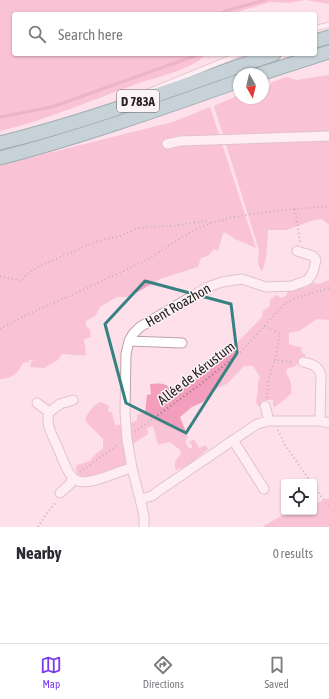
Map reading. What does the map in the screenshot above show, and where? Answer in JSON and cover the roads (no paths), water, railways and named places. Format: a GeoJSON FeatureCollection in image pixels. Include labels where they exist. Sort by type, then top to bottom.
{"type":"FeatureCollection","features":[{"type":"Feature","properties":{"kind":"main road"},"geometry":{"type":"LineString","coordinates":[[317,40],[329,37]]}},
{"type":"Feature","properties":{"kind":"main road"},"geometry":{"type":"LineString","coordinates":[[317,56],[329,52]]}},
{"type":"Feature","properties":{"kind":"main road","name":"D 783A"},"geometry":{"type":"LineString","coordinates":[[0,143],[91,116],[268,56]]}},
{"type":"Feature","properties":{"kind":"main road"},"geometry":{"type":"LineString","coordinates":[[269,71],[316,56]]}},
{"type":"Feature","properties":{"kind":"main road","name":"D 783A"},"geometry":{"type":"LineString","coordinates":[[0,158],[62,140],[233,83]]}},
{"type":"Feature","properties":{"kind":"street"},"geometry":{"type":"LineString","coordinates":[[167,144],[180,141],[329,136]]}},
{"type":"Feature","properties":{"kind":"street","name":"Hent Roazhon"},"geometry":{"type":"LineString","coordinates":[[182,343],[129,341],[132,334],[140,327],[215,284],[242,279],[266,286],[279,287],[292,286],[305,282],[311,276],[316,260],[313,256],[297,251]]}},
{"type":"Feature","properties":{"kind":"street"},"geometry":{"type":"LineString","coordinates":[[129,341],[126,354],[125,412],[127,439],[132,468],[144,516],[144,527]]}},
{"type":"Feature","properties":{"kind":"street"},"geometry":{"type":"LineString","coordinates":[[140,499],[152,496],[257,424],[273,421],[325,422],[320,371],[315,366],[303,362]]}},
{"type":"Feature","properties":{"kind":"street"},"geometry":{"type":"LineString","coordinates":[[73,400],[60,404],[49,412],[48,416],[49,427],[73,478],[81,482],[90,482],[132,468]]}},
{"type":"Feature","properties":{"kind":"street"},"geometry":{"type":"LineString","coordinates":[[37,403],[49,412]]}},
{"type":"Feature","properties":{"kind":"street"},"geometry":{"type":"LineString","coordinates":[[266,409],[273,421]]}},
{"type":"Feature","properties":{"kind":"street"},"geometry":{"type":"LineString","coordinates":[[234,440],[264,489]]}},
{"type":"Feature","properties":{"kind":"street"},"geometry":{"type":"LineString","coordinates":[[60,493],[70,484],[73,478]]}},
{"type":"Feature","properties":{"kind":"lane"},"geometry":{"type":"LineString","coordinates":[[317,28],[329,25]]}},
{"type":"Feature","properties":{"kind":"lane"},"geometry":{"type":"LineString","coordinates":[[91,116],[187,75],[238,56]]}},
{"type":"Feature","properties":{"kind":"waterway"},"geometry":{"type":"LineString","coordinates":[[224,12],[265,0]]}},
{"type":"Feature","properties":{"kind":"waterway"},"geometry":{"type":"LineString","coordinates":[[0,117],[52,107],[194,56]]}}]}
